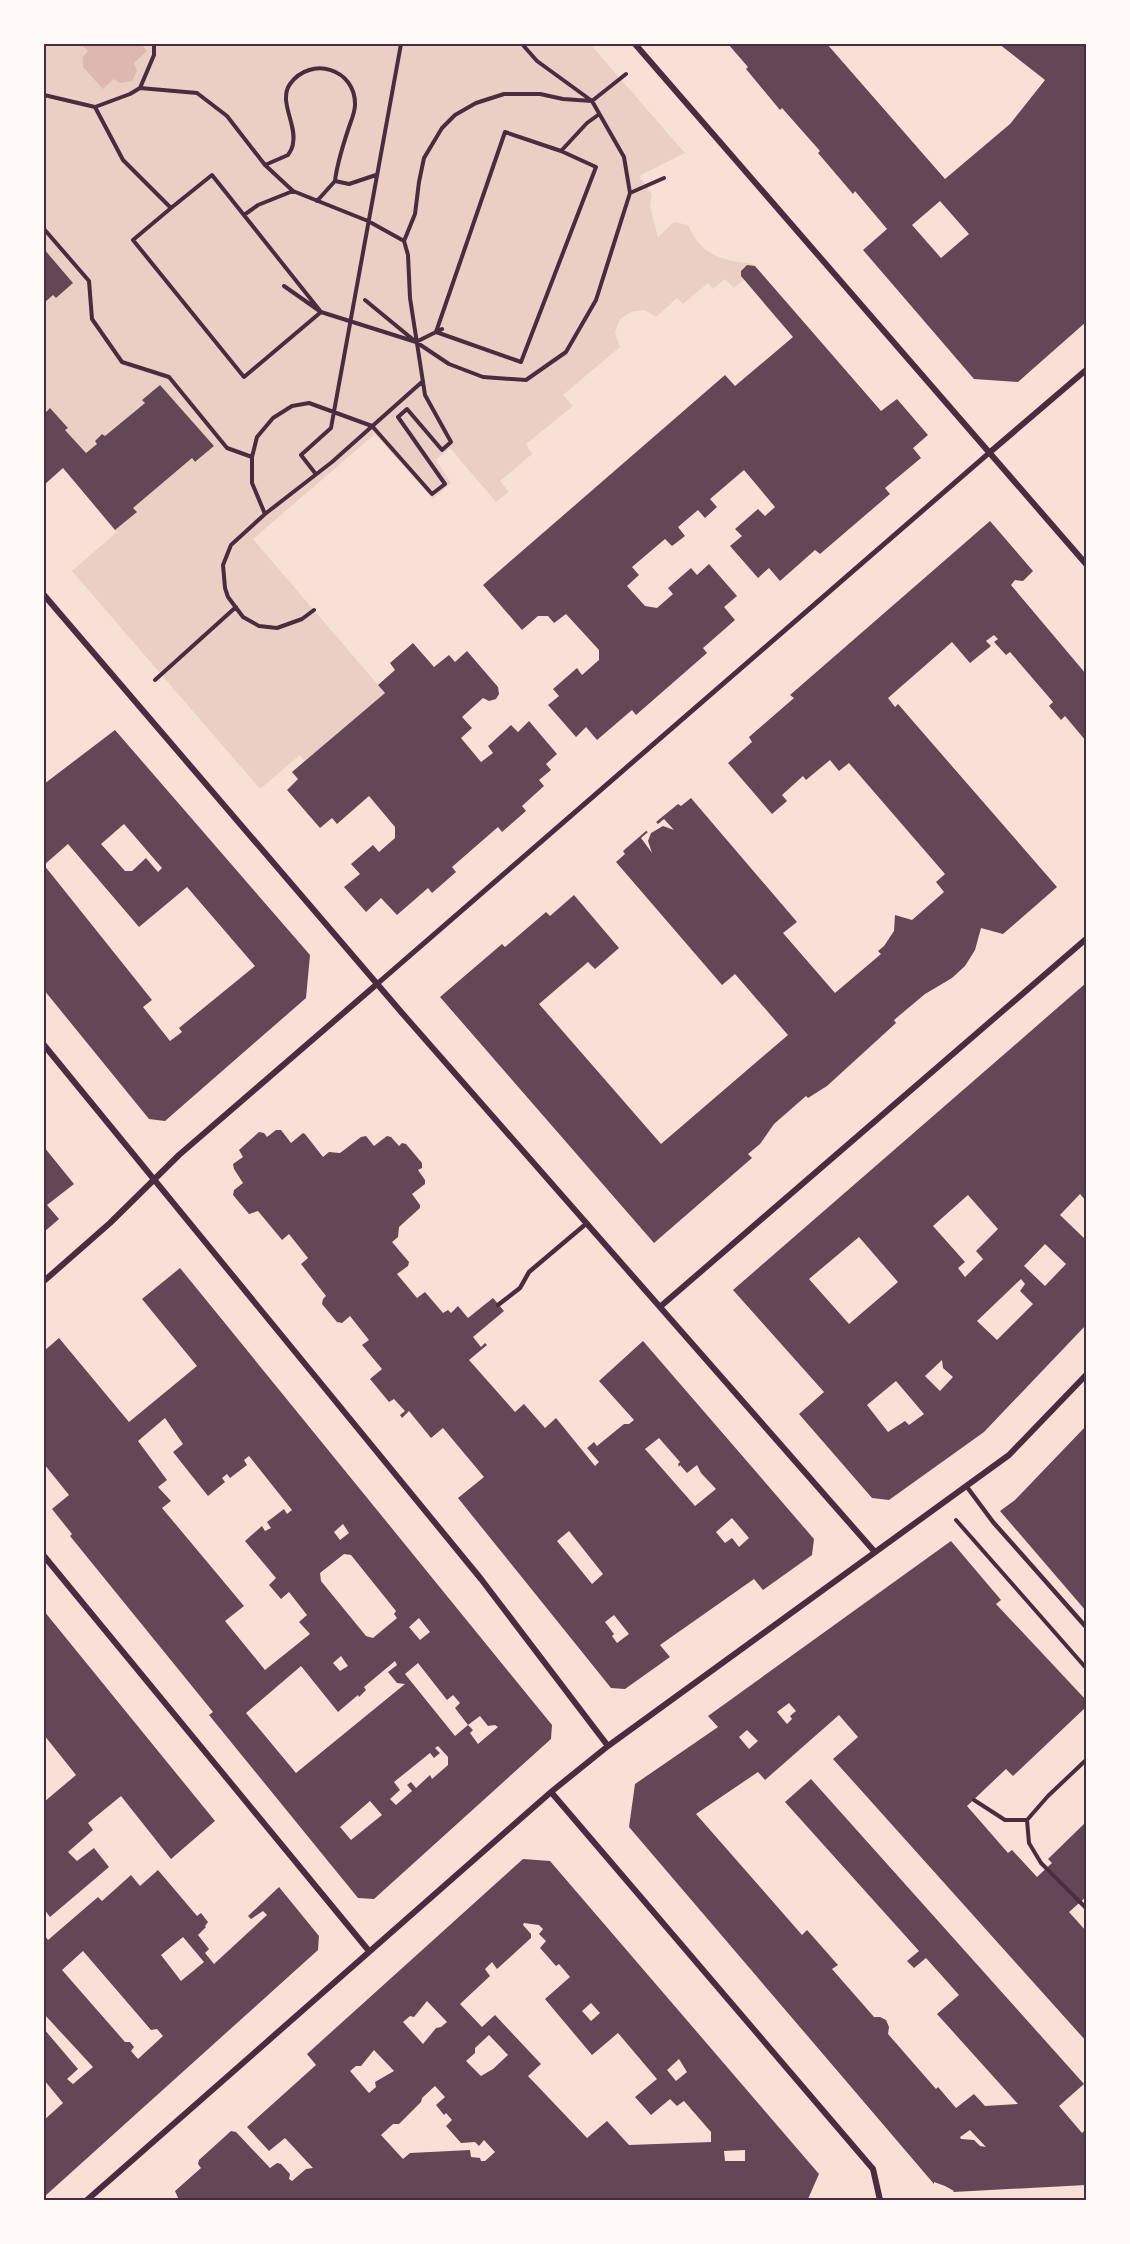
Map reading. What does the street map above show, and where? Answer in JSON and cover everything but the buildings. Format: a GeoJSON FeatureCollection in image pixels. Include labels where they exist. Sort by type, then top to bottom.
{"type":"FeatureCollection","features":[{"type":"Feature","properties":{"kind":"street"},"geometry":{"type":"LineString","coordinates":[[635,44],[1086,564]]}},
{"type":"Feature","properties":{"kind":"street"},"geometry":{"type":"LineString","coordinates":[[44,1281],[110,1223],[179,1155],[1086,370]]}},
{"type":"Feature","properties":{"kind":"street"},"geometry":{"type":"LineString","coordinates":[[44,595],[377,984],[874,1551]]}},
{"type":"Feature","properties":{"kind":"street"},"geometry":{"type":"LineString","coordinates":[[661,1306],[1086,939]]}},
{"type":"Feature","properties":{"kind":"street"},"geometry":{"type":"LineString","coordinates":[[44,1045],[481,1579],[608,1746]]}},
{"type":"Feature","properties":{"kind":"street"},"geometry":{"type":"LineString","coordinates":[[87,2200],[551,1792],[608,1746],[1009,1455],[1086,1375]]}},
{"type":"Feature","properties":{"kind":"street"},"geometry":{"type":"LineString","coordinates":[[44,1556],[369,1951]]}},
{"type":"Feature","properties":{"kind":"street"},"geometry":{"type":"LineString","coordinates":[[551,1792],[873,2169],[880,2200]]}},
{"type":"Feature","properties":{"kind":"lane"},"geometry":{"type":"LineString","coordinates":[[498,1305],[520,1288],[529,1272],[587,1223]]}},
{"type":"Feature","properties":{"kind":"lane"},"geometry":{"type":"LineString","coordinates":[[967,1487],[993,1522],[1086,1627]]}},
{"type":"Feature","properties":{"kind":"path"},"geometry":{"type":"LineString","coordinates":[[140,88],[154,55],[154,44]]}},
{"type":"Feature","properties":{"kind":"path"},"geometry":{"type":"LineString","coordinates":[[315,473],[301,455],[331,428],[401,44]]}},
{"type":"Feature","properties":{"kind":"path"},"geometry":{"type":"LineString","coordinates":[[365,300],[416,342],[449,364],[483,377],[526,380],[566,352],[596,300],[630,193],[624,157],[592,101],[537,61],[522,44]]}},
{"type":"Feature","properties":{"kind":"path"},"geometry":{"type":"LineString","coordinates":[[265,165],[288,155],[294,142],[286,102],[289,86],[299,75],[311,69],[328,68],[342,74],[353,91],[355,107],[335,181],[317,201]]}},
{"type":"Feature","properties":{"kind":"path"},"geometry":{"type":"LineString","coordinates":[[265,514],[252,483],[252,457],[257,437],[273,418],[292,406],[309,403],[372,426],[432,494],[445,484],[398,417],[407,409],[442,450],[451,442],[425,395],[410,298],[408,255],[404,241],[415,214],[424,158],[442,128],[455,115],[476,103],[504,94],[540,94],[563,99],[592,101],[626,74]]}},
{"type":"Feature","properties":{"kind":"path"},"geometry":{"type":"LineString","coordinates":[[44,95],[95,107],[140,88],[197,93],[227,116],[265,165],[293,191],[368,221],[404,241]]}},
{"type":"Feature","properties":{"kind":"path"},"geometry":{"type":"LineString","coordinates":[[95,107],[123,160],[171,208]]}},
{"type":"Feature","properties":{"kind":"path"},"geometry":{"type":"LineString","coordinates":[[561,151],[587,123],[598,115]]}},
{"type":"Feature","properties":{"kind":"path"},"geometry":{"type":"LineString","coordinates":[[505,132],[561,151],[596,167],[521,362],[436,332],[505,132]]}},
{"type":"Feature","properties":{"kind":"path"},"geometry":{"type":"LineString","coordinates":[[212,175],[321,312],[244,377],[133,240],[212,175]]}},
{"type":"Feature","properties":{"kind":"path"},"geometry":{"type":"LineString","coordinates":[[335,181],[349,184],[376,175]]}},
{"type":"Feature","properties":{"kind":"path"},"geometry":{"type":"LineString","coordinates":[[630,193],[664,178]]}},
{"type":"Feature","properties":{"kind":"path"},"geometry":{"type":"LineString","coordinates":[[244,215],[258,205],[293,191]]}},
{"type":"Feature","properties":{"kind":"path"},"geometry":{"type":"LineString","coordinates":[[44,230],[88,281],[92,319],[122,362],[169,377],[227,448],[252,457]]}},
{"type":"Feature","properties":{"kind":"path"},"geometry":{"type":"LineString","coordinates":[[285,286],[321,312],[416,342],[442,330]]}},
{"type":"Feature","properties":{"kind":"path"},"geometry":{"type":"LineString","coordinates":[[314,610],[302,619],[277,628],[259,626],[243,617],[228,597],[225,588],[223,565],[231,544],[315,473],[332,462],[423,381]]}},
{"type":"Feature","properties":{"kind":"path"},"geometry":{"type":"LineString","coordinates":[[155,680],[236,608]]}},
{"type":"Feature","properties":{"kind":"path"},"geometry":{"type":"LineString","coordinates":[[943,1503],[964,1532],[1086,1668]]}},
{"type":"Feature","properties":{"kind":"path"},"geometry":{"type":"LineString","coordinates":[[1086,1760],[1048,1796],[1027,1820],[1029,1843],[1041,1863],[1086,1908]]}},
{"type":"Feature","properties":{"kind":"path"},"geometry":{"type":"LineString","coordinates":[[975,1800],[1005,1820],[1027,1820]]}},
{"type":"Feature","properties":{"kind":"shaded area"},"geometry":{"type":"Polygon","coordinates":[[[44,44],[590,44],[685,153],[639,176],[652,194],[650,206],[658,237],[674,222],[688,225],[693,236],[714,255],[755,266],[747,265],[743,269],[741,274],[744,280],[734,288],[725,279],[713,289],[708,283],[683,304],[677,298],[656,317],[644,310],[631,312],[620,319],[615,333],[620,347],[563,395],[573,406],[526,444],[532,454],[500,481],[509,492],[496,502],[450,448],[436,460],[451,483],[433,499],[375,434],[253,539],[385,693],[305,762],[300,755],[260,789],[72,571],[117,532],[115,530],[136,512],[133,508],[192,458],[196,462],[214,446],[143,400],[145,403],[105,436],[102,434],[95,441],[97,444],[86,453],[65,430],[68,428],[50,408],[45,413],[44,411],[44,303],[53,295],[56,298],[73,283],[44,249],[44,44]]]}},
{"type":"Feature","properties":{"kind":"shaded area"},"geometry":{"type":"Polygon","coordinates":[[[81,44],[141,44],[147,51],[134,63],[137,71],[132,81],[120,83],[114,79],[103,89],[83,67],[83,57],[88,51],[81,44]]]}}]}
